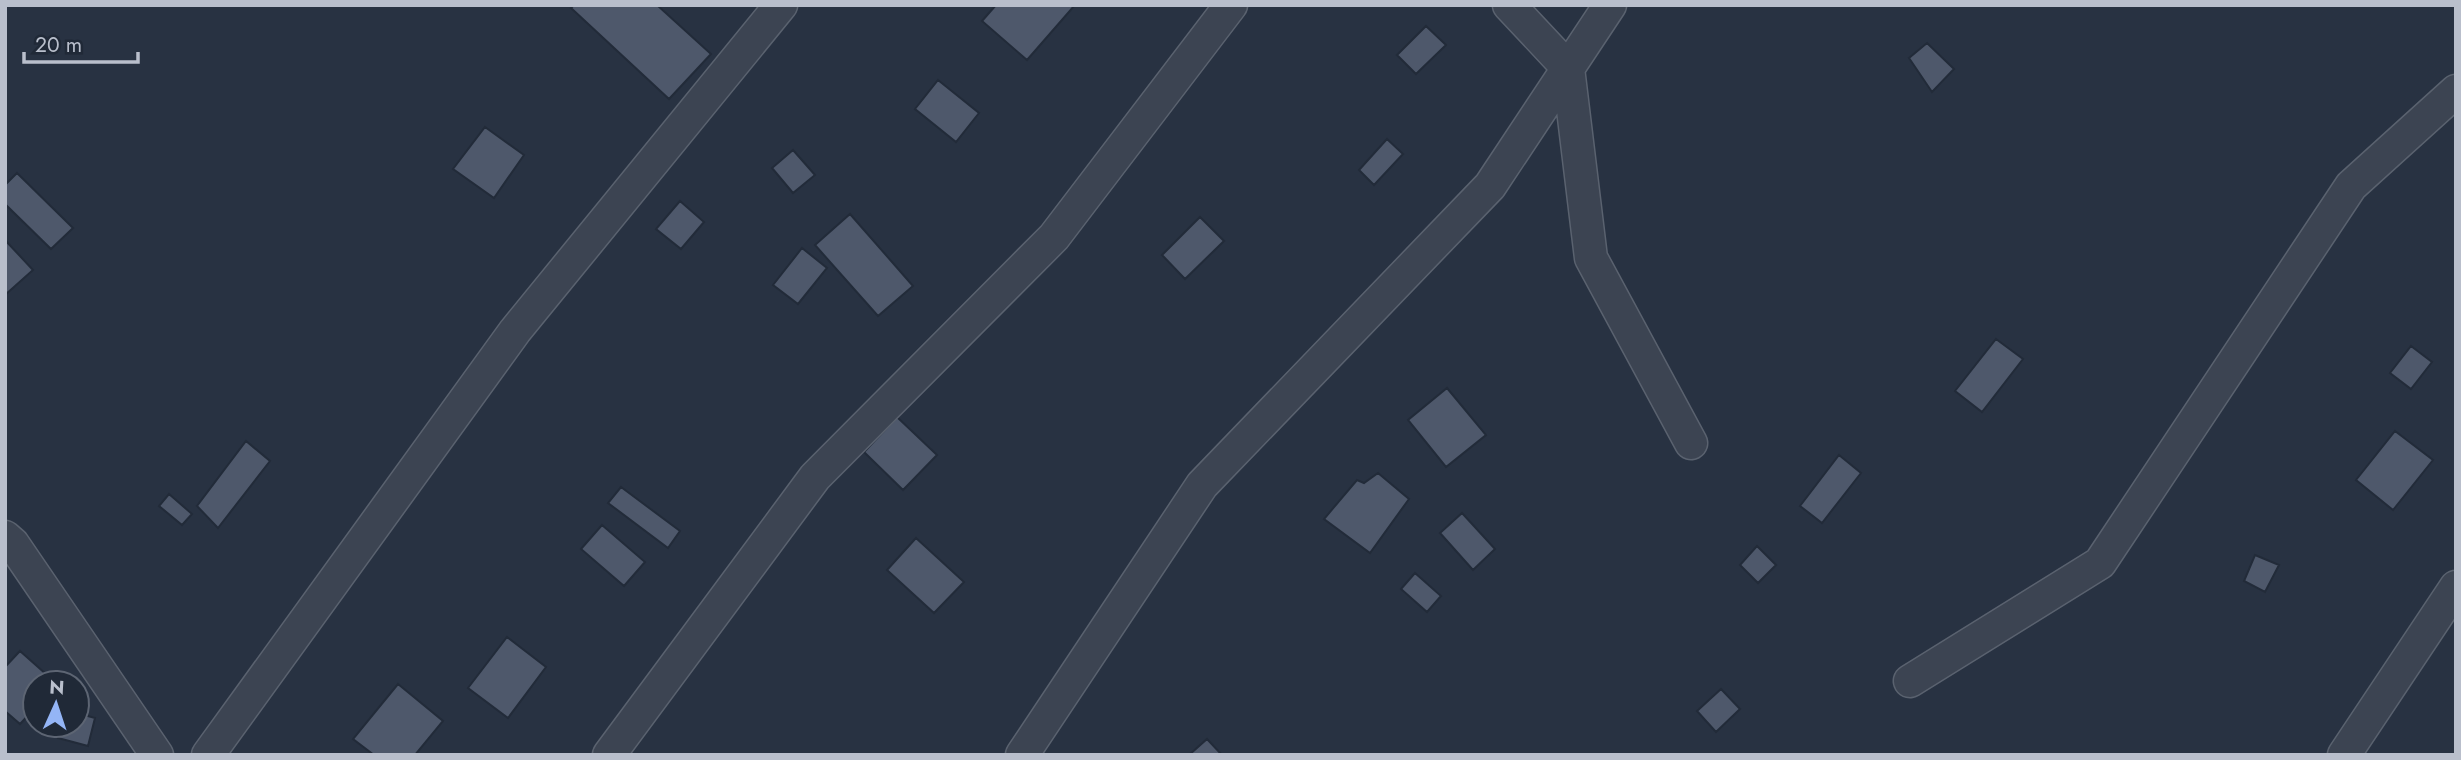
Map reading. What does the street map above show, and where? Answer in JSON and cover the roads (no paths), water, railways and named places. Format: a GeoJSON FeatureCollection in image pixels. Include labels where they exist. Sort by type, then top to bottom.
{"type":"FeatureCollection","features":[{"type":"Feature","properties":{"kind":"street"},"geometry":{"type":"LineString","coordinates":[[208,755],[515,331],[781,5]]}},
{"type":"Feature","properties":{"kind":"street"},"geometry":{"type":"LineString","coordinates":[[609,755],[815,477],[1054,237],[1231,5]]}},
{"type":"Feature","properties":{"kind":"street"},"geometry":{"type":"LineString","coordinates":[[1509,5],[1568,68],[1591,258],[1691,443]]}},
{"type":"Feature","properties":{"kind":"street"},"geometry":{"type":"LineString","coordinates":[[1022,755],[1202,485],[1490,186],[1610,5]]}},
{"type":"Feature","properties":{"kind":"street"},"geometry":{"type":"LineString","coordinates":[[1910,681],[2101,563],[2351,187],[2456,91]]}},
{"type":"Feature","properties":{"kind":"street"},"geometry":{"type":"LineString","coordinates":[[5,537],[13,544],[157,755]]}},
{"type":"Feature","properties":{"kind":"street"},"geometry":{"type":"LineString","coordinates":[[2344,755],[2456,587]]}}]}
